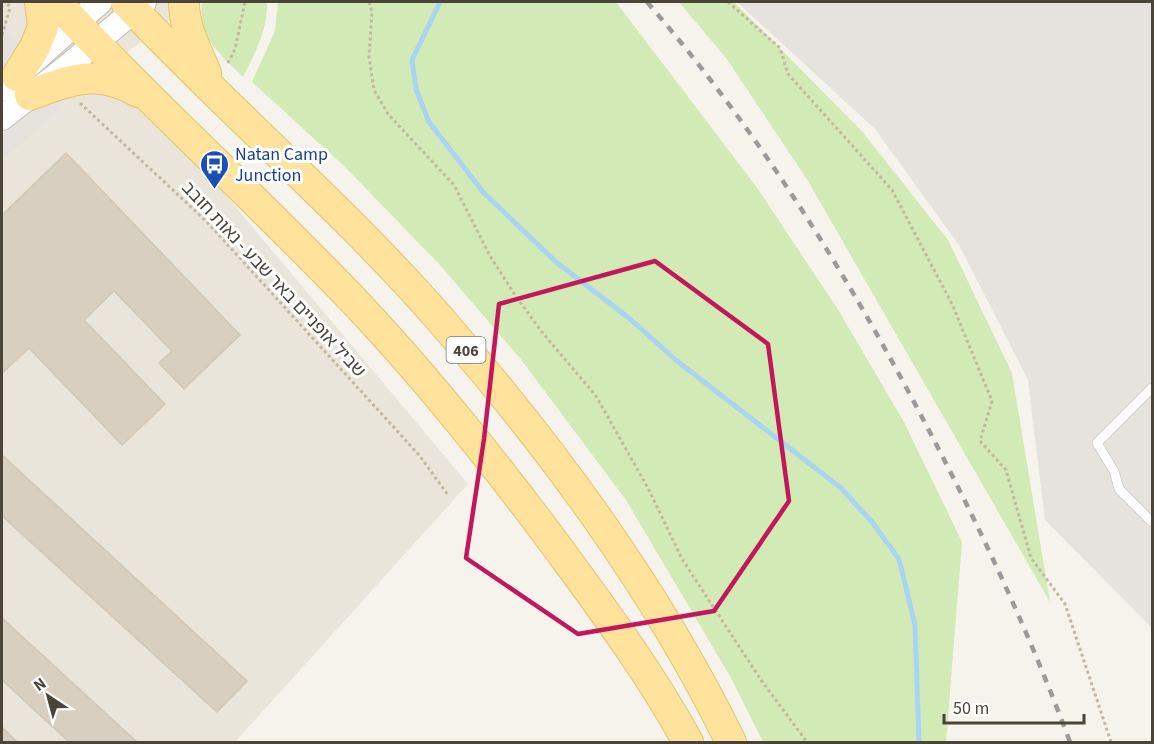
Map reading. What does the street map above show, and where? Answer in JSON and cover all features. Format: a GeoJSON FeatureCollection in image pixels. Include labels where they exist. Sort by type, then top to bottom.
{"type":"FeatureCollection","features":[{"type":"Feature","properties":{"kind":"main road"},"geometry":{"type":"LineString","coordinates":[[16,87],[43,27],[40,2]]}},
{"type":"Feature","properties":{"kind":"main road"},"geometry":{"type":"LineString","coordinates":[[184,2],[184,17],[189,35],[215,92]]}},
{"type":"Feature","properties":{"kind":"main road","name":"406"},"geometry":{"type":"LineString","coordinates":[[135,4],[215,92],[354,229],[439,317],[545,448],[584,499],[657,606],[731,742]]}},
{"type":"Feature","properties":{"kind":"main road"},"geometry":{"type":"LineString","coordinates":[[76,23],[318,264],[408,360],[506,479],[589,591],[646,672],[688,742]]}},
{"type":"Feature","properties":{"kind":"main road"},"geometry":{"type":"LineString","coordinates":[[16,87],[95,78],[123,83],[154,102]]}},
{"type":"Feature","properties":{"kind":"street"},"geometry":{"type":"LineString","coordinates":[[2,118],[16,87],[76,23],[100,2]]}},
{"type":"Feature","properties":{"kind":"street"},"geometry":{"type":"LineString","coordinates":[[76,23],[135,4]]}},
{"type":"Feature","properties":{"kind":"lane"},"geometry":{"type":"LineString","coordinates":[[1152,388],[1097,443],[1114,471],[1119,489],[1152,522]]}},
{"type":"Feature","properties":{"kind":"path"},"geometry":{"type":"LineString","coordinates":[[2,35],[10,8],[7,2]]}},
{"type":"Feature","properties":{"kind":"path"},"geometry":{"type":"LineString","coordinates":[[215,92],[235,49],[245,2]]}},
{"type":"Feature","properties":{"kind":"path"},"geometry":{"type":"LineString","coordinates":[[369,2],[372,12],[369,57],[374,90],[388,114],[454,185],[490,256],[514,295],[596,396],[649,490],[682,560],[761,680],[807,742]]}},
{"type":"Feature","properties":{"kind":"path"},"geometry":{"type":"LineString","coordinates":[[728,2],[780,48],[788,74],[892,190],[952,304],[992,401],[980,441],[1006,470],[1031,558],[1065,604],[1111,742]]}},
{"type":"Feature","properties":{"kind":"path","name":"שביל אופניים באר שבע - נאות חובב"},"geometry":{"type":"LineString","coordinates":[[76,99],[207,222],[419,455],[448,495]]}},
{"type":"Feature","properties":{"kind":"highlighted area"},"geometry":{"type":"Polygon","coordinates":[[[655,261],[768,344],[789,501],[714,611],[578,634],[466,558],[484,439],[499,304],[655,261]]]}},
{"type":"Feature","properties":{"kind":"shaded area"},"geometry":{"type":"Polygon","coordinates":[[[2,2],[194,2],[114,62],[468,484],[235,742],[2,742],[2,2]]]}},
{"type":"Feature","properties":{"kind":"shaded area"},"geometry":{"type":"Polygon","coordinates":[[[737,2],[1152,2],[1152,628],[1045,520],[1028,380],[959,245],[875,129],[737,2]]]}},
{"type":"Feature","properties":{"kind":"shaded area"},"geometry":{"type":"Polygon","coordinates":[[[2,20],[62,108],[2,160],[2,20]]]}},
{"type":"Feature","properties":{"kind":"green space"},"geometry":{"type":"Polygon","coordinates":[[[202,2],[267,2],[263,31],[243,77],[219,53],[207,35],[203,26],[202,2]]]}},
{"type":"Feature","properties":{"kind":"green space"},"geometry":{"type":"Polygon","coordinates":[[[278,2],[616,2],[758,189],[837,308],[904,422],[962,542],[946,742],[763,742],[731,678],[626,500],[519,357],[439,264],[345,167],[252,82],[275,31],[278,2]]]}},
{"type":"Feature","properties":{"kind":"green space"},"geometry":{"type":"Polygon","coordinates":[[[679,2],[734,2],[861,130],[948,240],[1012,373],[1050,602],[808,181],[726,58],[679,2]]]}},
{"type":"Feature","properties":{"kind":"building"},"geometry":{"type":"Polygon","coordinates":[[[66,153],[240,335],[184,389],[159,363],[172,351],[114,291],[84,320],[165,404],[122,445],[29,348],[2,373],[2,215],[66,153]]]}},
{"type":"Feature","properties":{"kind":"building"},"geometry":{"type":"Polygon","coordinates":[[[2,455],[247,681],[217,712],[2,516],[2,455]]]}},
{"type":"Feature","properties":{"kind":"building"},"geometry":{"type":"Polygon","coordinates":[[[2,618],[137,742],[69,742],[2,680],[2,618]]]}},
{"type":"Feature","properties":{"kind":"building"},"geometry":{"type":"Polygon","coordinates":[[[2,727],[17,742],[2,742],[2,727]]]}},
{"type":"Feature","properties":{"kind":"waterway"},"geometry":{"type":"LineString","coordinates":[[440,2],[412,60],[416,89],[429,122],[483,192],[556,262],[629,318],[677,361],[841,488],[872,522],[899,559],[915,625],[919,742]]}},
{"type":"Feature","properties":{"kind":"railway"},"geometry":{"type":"LineString","coordinates":[[647,2],[726,100],[798,203],[894,365],[984,539],[1038,660],[1070,742]]}},
{"type":"Feature","properties":{"kind":"place","name":"Natan Camp Junction"},"geometry":{"type":"Point","coordinates":[214,190]}}]}
